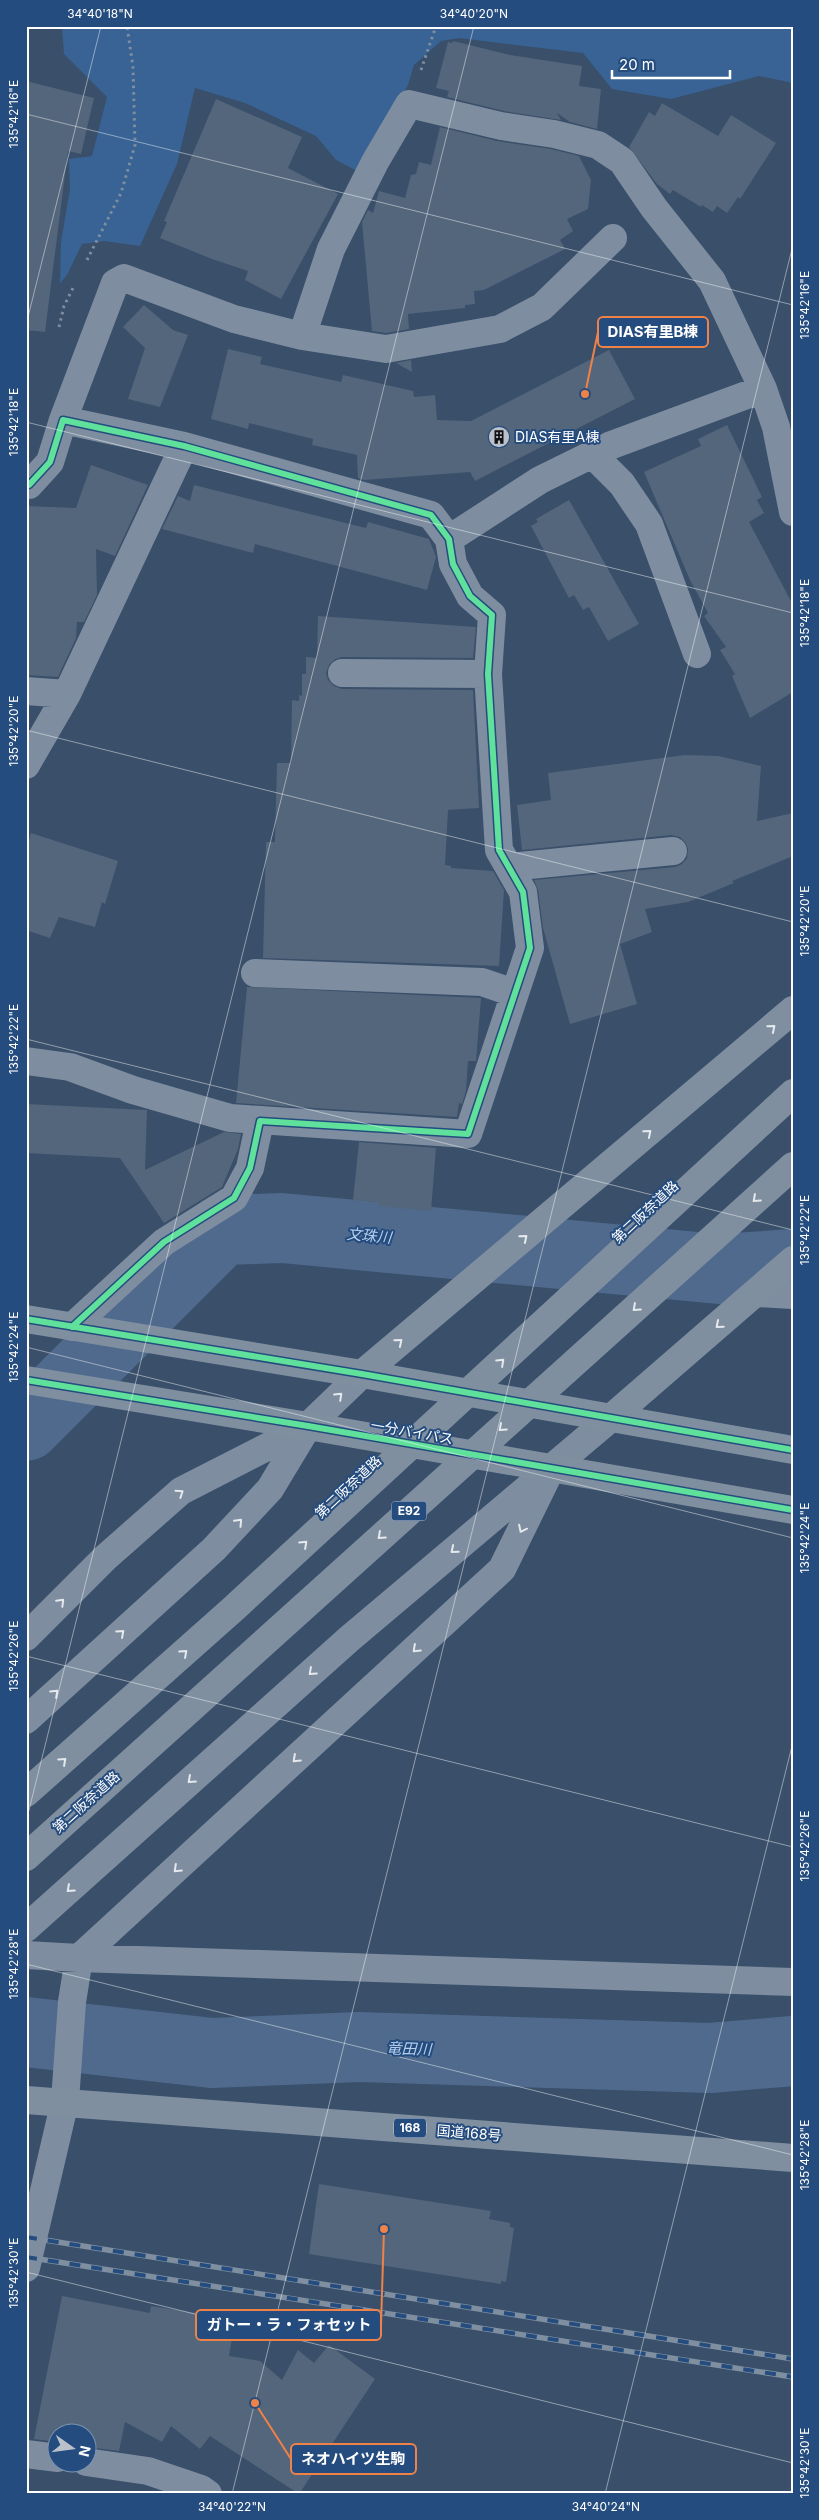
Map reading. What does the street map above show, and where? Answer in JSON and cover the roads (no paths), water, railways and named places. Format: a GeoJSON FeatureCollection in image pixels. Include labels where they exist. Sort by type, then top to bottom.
{"type":"FeatureCollection","features":[{"type":"Feature","properties":{"kind":"highway"},"geometry":{"type":"LineString","coordinates":[[362,1374],[793,1010]]}},
{"type":"Feature","properties":{"kind":"highway","name":"第二阪奈道路"},"geometry":{"type":"LineString","coordinates":[[26,1794],[232,1610],[793,1093]]}},
{"type":"Feature","properties":{"kind":"highway","name":"第二阪奈道路"},"geometry":{"type":"LineString","coordinates":[[26,1857],[793,1166]]}},
{"type":"Feature","properties":{"kind":"highway"},"geometry":{"type":"LineString","coordinates":[[612,1417],[793,1260]]}},
{"type":"Feature","properties":{"kind":"highway"},"geometry":{"type":"LineString","coordinates":[[26,1319],[362,1374],[793,1450]]}},
{"type":"Feature","properties":{"kind":"highway","name":"一分バイパス"},"geometry":{"type":"LineString","coordinates":[[27,1380],[308,1426],[793,1510]]}},
{"type":"Feature","properties":{"kind":"highway","name":"国道168号"},"geometry":{"type":"LineString","coordinates":[[26,2100],[66,2101],[793,2158]]}},
{"type":"Feature","properties":{"kind":"street"},"geometry":{"type":"LineString","coordinates":[[302,336],[331,249],[375,162],[409,104],[501,126],[554,134],[598,145],[622,161],[654,208],[712,281],[763,389],[776,427],[793,512]]}},
{"type":"Feature","properties":{"kind":"street"},"geometry":{"type":"LineString","coordinates":[[26,485],[29,485],[50,462],[63,420],[116,283],[124,278],[234,319],[302,336],[386,349],[500,329],[542,307],[613,238]]}},
{"type":"Feature","properties":{"kind":"street"},"geometry":{"type":"LineString","coordinates":[[449,539],[540,480],[592,454],[763,389]]}},
{"type":"Feature","properties":{"kind":"street"},"geometry":{"type":"LineString","coordinates":[[26,1061],[70,1067],[133,1090],[230,1118],[468,1134],[530,948],[523,892],[499,850],[488,674],[492,615],[470,596],[453,564],[449,539],[431,515],[184,446],[63,420]]}},
{"type":"Feature","properties":{"kind":"street"},"geometry":{"type":"LineString","coordinates":[[26,765],[67,694],[184,446]]}},
{"type":"Feature","properties":{"kind":"street"},"geometry":{"type":"LineString","coordinates":[[592,454],[622,484],[649,524],[697,654]]}},
{"type":"Feature","properties":{"kind":"street"},"geometry":{"type":"LineString","coordinates":[[342,674],[488,674]]}},
{"type":"Feature","properties":{"kind":"street"},"geometry":{"type":"LineString","coordinates":[[26,691],[67,694]]}},
{"type":"Feature","properties":{"kind":"street"},"geometry":{"type":"LineString","coordinates":[[509,867],[673,851]]}},
{"type":"Feature","properties":{"kind":"street"},"geometry":{"type":"LineString","coordinates":[[255,972],[482,982],[514,993]]}},
{"type":"Feature","properties":{"kind":"street"},"geometry":{"type":"LineString","coordinates":[[72,1327],[164,1242],[234,1198],[250,1168],[260,1121]]}},
{"type":"Feature","properties":{"kind":"street"},"geometry":{"type":"LineString","coordinates":[[756,1293],[793,1295]]}},
{"type":"Feature","properties":{"kind":"street"},"geometry":{"type":"LineString","coordinates":[[26,1720],[214,1549],[270,1489],[308,1426],[362,1374]]}},
{"type":"Feature","properties":{"kind":"street"},"geometry":{"type":"LineString","coordinates":[[26,1928],[348,1639],[612,1417]]}},
{"type":"Feature","properties":{"kind":"street"},"geometry":{"type":"LineString","coordinates":[[26,1637],[105,1558],[181,1491],[308,1426]]}},
{"type":"Feature","properties":{"kind":"street"},"geometry":{"type":"LineString","coordinates":[[26,2268],[66,2101],[72,2002],[80,1958],[502,1569],[551,1469]]}},
{"type":"Feature","properties":{"kind":"street"},"geometry":{"type":"LineString","coordinates":[[26,1954],[80,1958],[793,1982]]}},
{"type":"Feature","properties":{"kind":"street"},"geometry":{"type":"LineString","coordinates":[[26,2454],[48,2457]]}},
{"type":"Feature","properties":{"kind":"street"},"geometry":{"type":"LineString","coordinates":[[98,2464],[148,2471],[200,2489],[208,2494]]}},
{"type":"Feature","properties":{"kind":"waterway","name":"文珠川"},"geometry":{"type":"LineString","coordinates":[[26,1426],[222,1230],[282,1228],[719,1269],[793,1264]]}},
{"type":"Feature","properties":{"kind":"waterway","name":"竜田川"},"geometry":{"type":"LineString","coordinates":[[26,2032],[212,2053],[359,2047],[710,2058],[793,2051]]}},
{"type":"Feature","properties":{"kind":"railway"},"geometry":{"type":"LineString","coordinates":[[26,2237],[793,2359]]}},
{"type":"Feature","properties":{"kind":"railway"},"geometry":{"type":"LineString","coordinates":[[26,2257],[793,2377]]}},
{"type":"Feature","properties":{"kind":"place","name":"DIAS有里B棟"},"geometry":{"type":"Point","coordinates":[585,394]}},
{"type":"Feature","properties":{"kind":"place","name":"DIAS有里A棟"},"geometry":{"type":"Point","coordinates":[499,437]}},
{"type":"Feature","properties":{"kind":"place","name":"ガトー・ラ・フォセット"},"geometry":{"type":"Point","coordinates":[384,2229]}},
{"type":"Feature","properties":{"kind":"place","name":"ネオハイツ生駒"},"geometry":{"type":"Point","coordinates":[255,2403]}}]}
